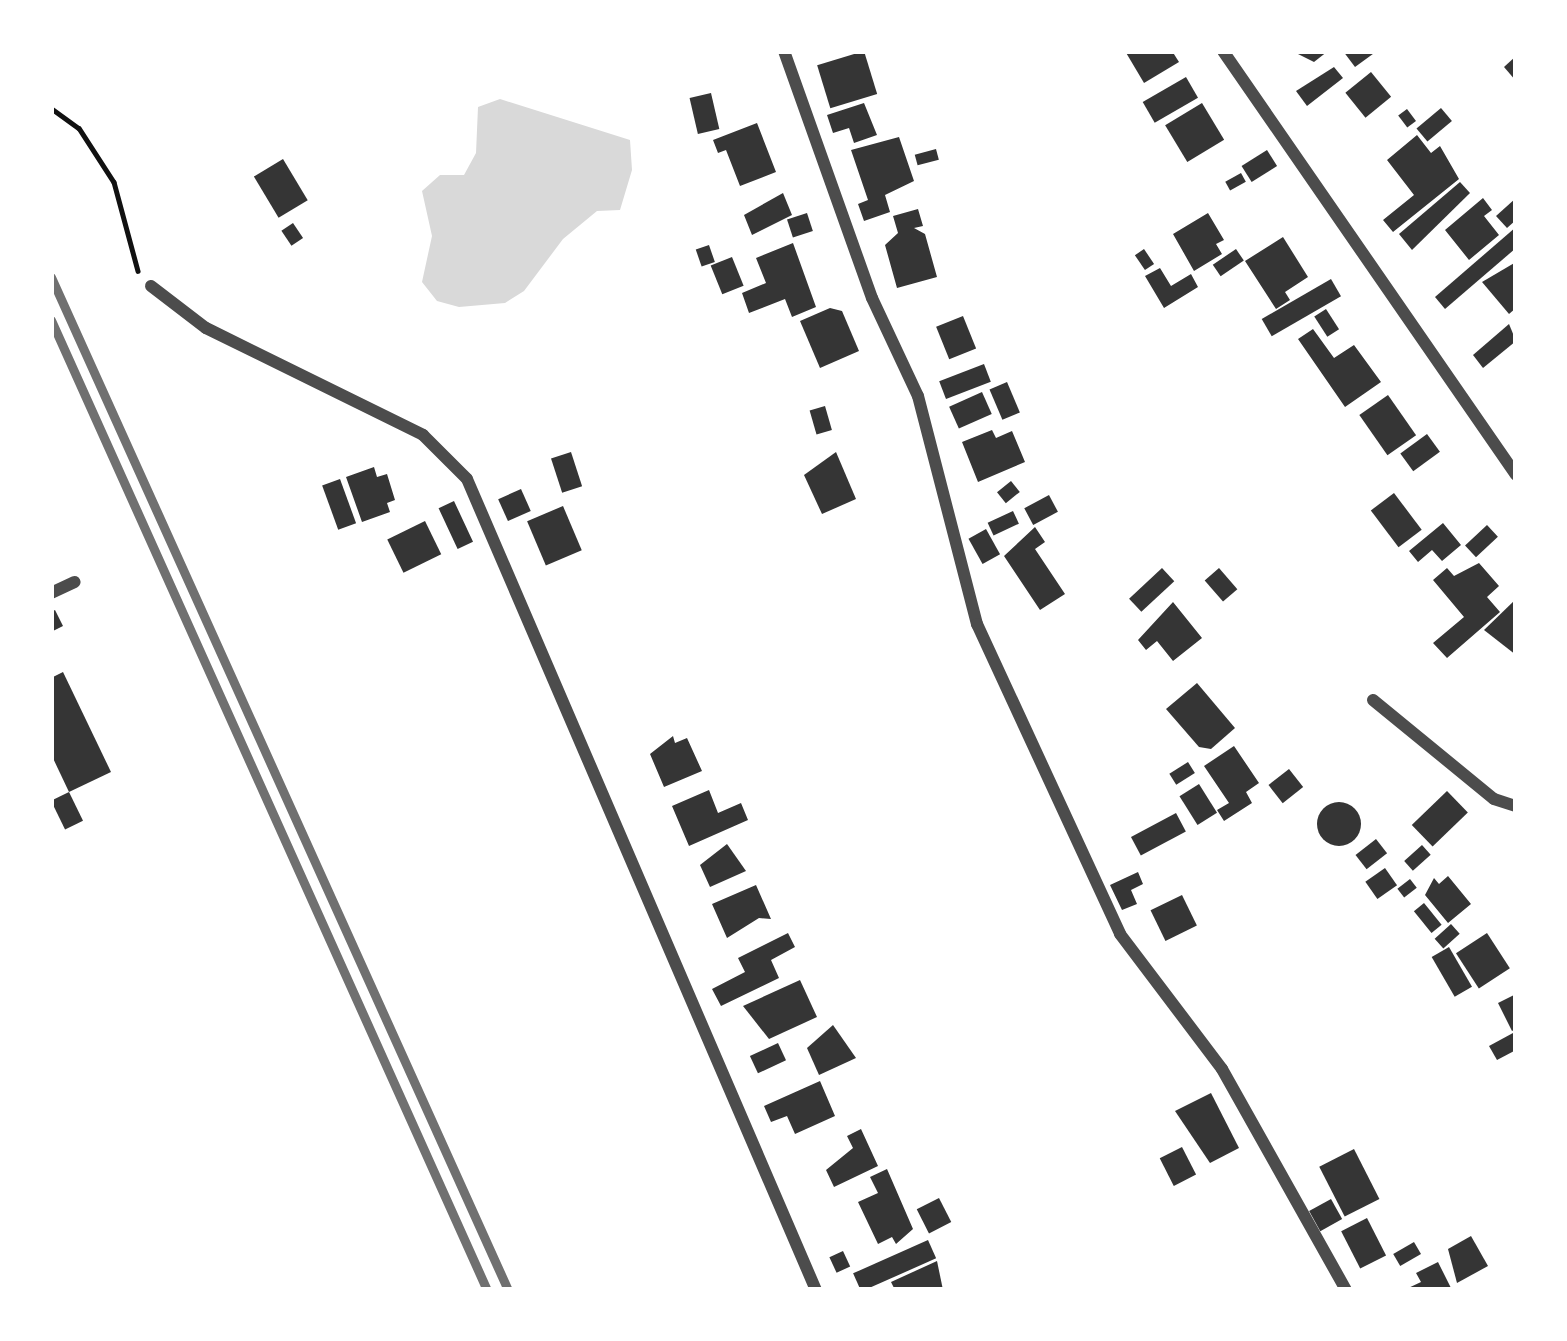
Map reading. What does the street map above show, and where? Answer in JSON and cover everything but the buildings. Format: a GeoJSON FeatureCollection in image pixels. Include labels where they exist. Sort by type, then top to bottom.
{"type":"FeatureCollection","features":[{"type":"Feature","properties":{"kind":"street"},"geometry":{"type":"LineString","coordinates":[[784,51],[872,298],[918,396],[977,624],[1120,934],[1222,1069],[1346,1290]]}},
{"type":"Feature","properties":{"kind":"street"},"geometry":{"type":"LineString","coordinates":[[1223,51],[1516,475]]}},
{"type":"Feature","properties":{"kind":"street"},"geometry":{"type":"LineString","coordinates":[[151,286],[206,328],[423,435],[467,479],[816,1290]]}},
{"type":"Feature","properties":{"kind":"street"},"geometry":{"type":"LineString","coordinates":[[51,592],[75,582]]}},
{"type":"Feature","properties":{"kind":"street"},"geometry":{"type":"LineString","coordinates":[[1373,700],[1494,799],[1516,806]]}},
{"type":"Feature","properties":{"kind":"path"},"geometry":{"type":"LineString","coordinates":[[51,108],[79,128],[114,182],[133,266],[151,286]]}},
{"type":"Feature","properties":{"kind":"shaded area"},"geometry":{"type":"Polygon","coordinates":[[[500,99],[630,140],[632,170],[620,210],[597,211],[563,239],[524,291],[505,303],[459,307],[437,301],[422,282],[432,236],[422,191],[440,175],[464,175],[476,153],[478,107],[500,99]]]}},
{"type":"Feature","properties":{"kind":"railway"},"geometry":{"type":"LineString","coordinates":[[51,277],[508,1290]]}},
{"type":"Feature","properties":{"kind":"railway"},"geometry":{"type":"LineString","coordinates":[[51,320],[487,1290]]}}]}
